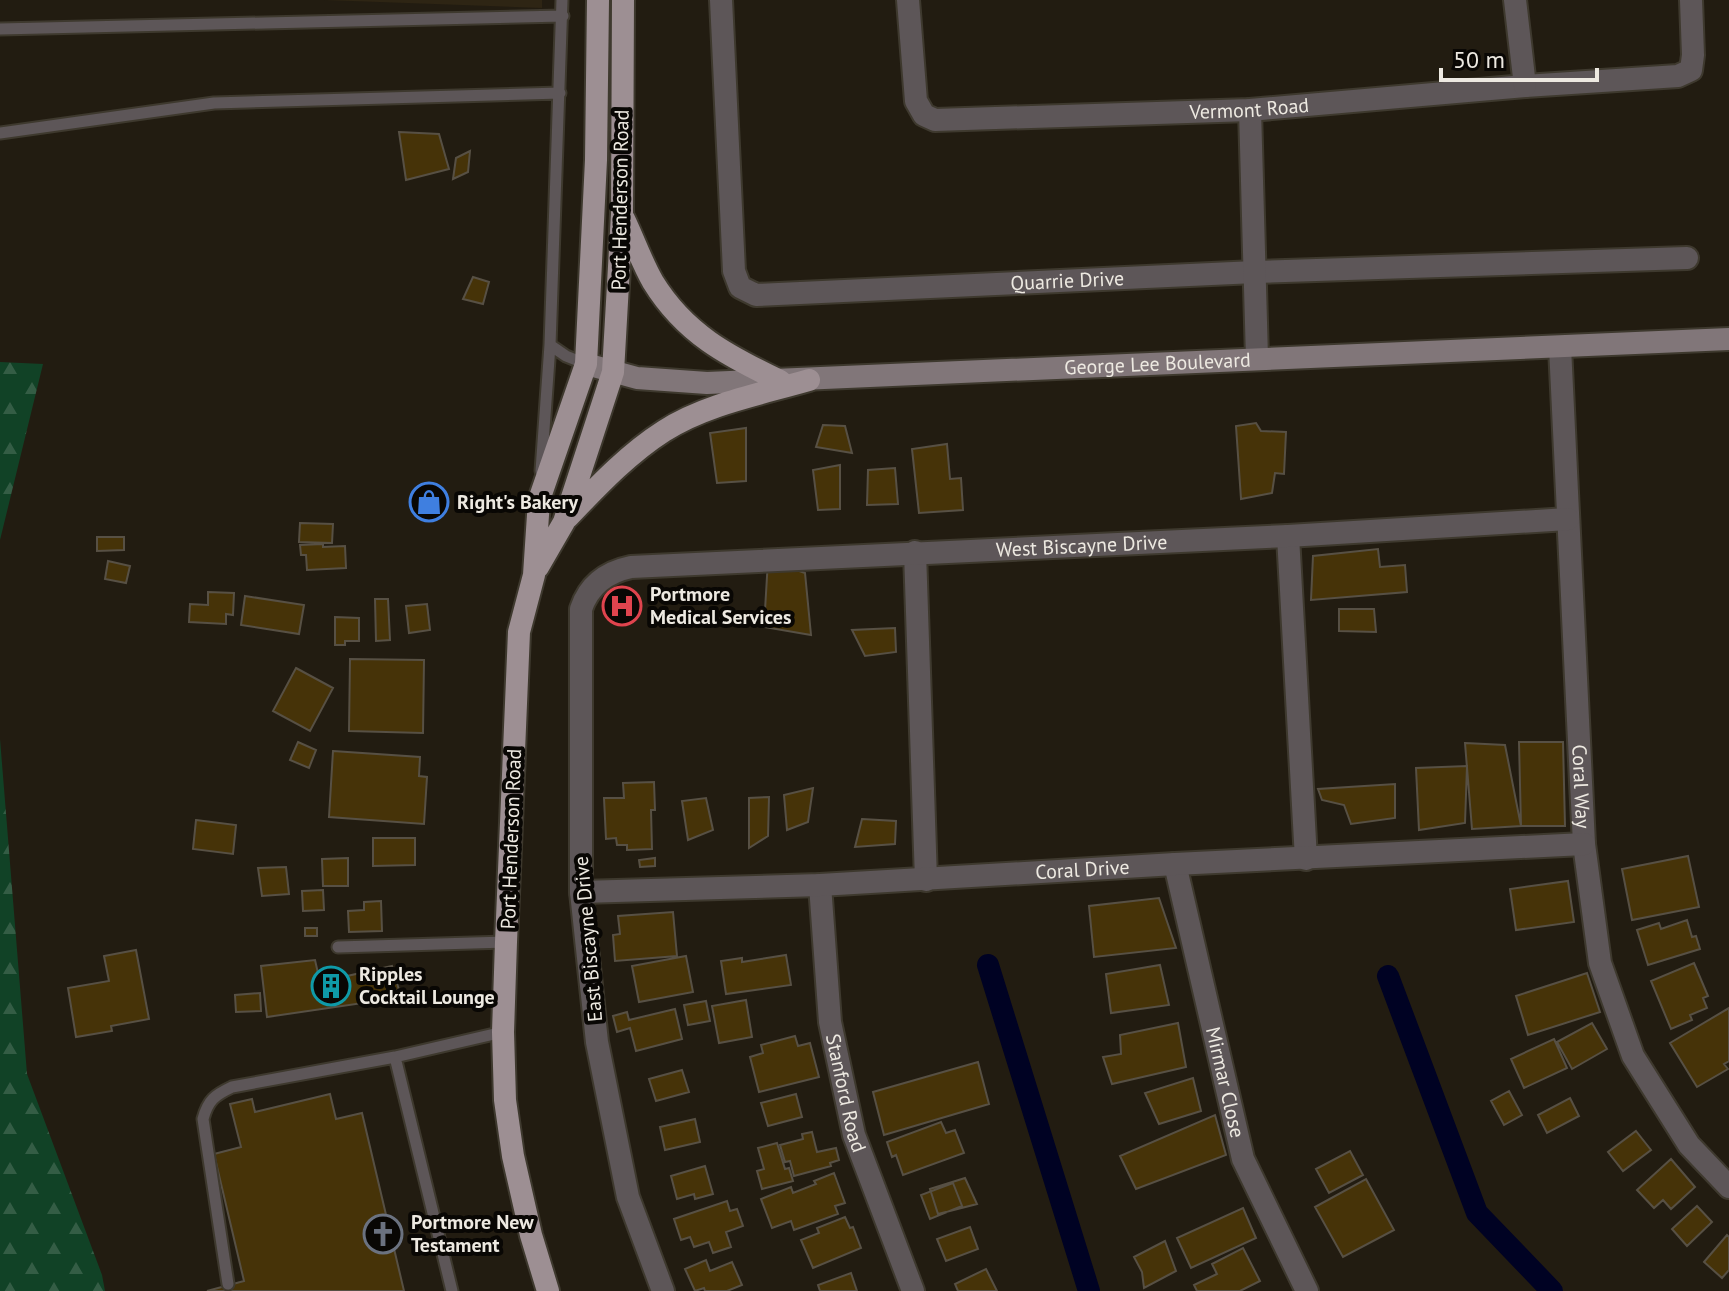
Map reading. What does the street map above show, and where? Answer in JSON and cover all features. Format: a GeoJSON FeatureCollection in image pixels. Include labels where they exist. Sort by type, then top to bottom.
{"type":"FeatureCollection","features":[{"type":"Feature","properties":{"kind":"main road","name":"Port Henderson Road"},"geometry":{"type":"LineString","coordinates":[[548,1291],[531,1235],[513,1156],[505,1100],[503,1032],[506,942],[519,632],[534,575],[539,500],[586,364],[596,160],[598,0]]}},
{"type":"Feature","properties":{"kind":"main road","name":"Port Henderson Road"},"geometry":{"type":"LineString","coordinates":[[534,575],[564,522],[613,372],[622,214],[623,0]]}},
{"type":"Feature","properties":{"kind":"main road"},"geometry":{"type":"LineString","coordinates":[[622,214],[654,283],[692,330],[729,357],[780,381]]}},
{"type":"Feature","properties":{"kind":"main road","name":"George Lee Boulevard"},"geometry":{"type":"LineString","coordinates":[[586,364],[637,378],[707,383],[1725,339]]}},
{"type":"Feature","properties":{"kind":"main road"},"geometry":{"type":"LineString","coordinates":[[564,522],[603,481],[665,430],[699,414],[809,380]]}},
{"type":"Feature","properties":{"kind":"street","name":"Quarrie Drive"},"geometry":{"type":"LineString","coordinates":[[721,0],[734,271],[740,287],[756,295],[1255,272],[1687,258]]}},
{"type":"Feature","properties":{"kind":"street","name":"Vermont Road"},"geometry":{"type":"LineString","coordinates":[[908,0],[916,101],[924,115],[935,120],[1250,110],[1678,76],[1691,70],[1691,0]]}},
{"type":"Feature","properties":{"kind":"street"},"geometry":{"type":"LineString","coordinates":[[1515,0],[1525,86]]}},
{"type":"Feature","properties":{"kind":"street"},"geometry":{"type":"LineString","coordinates":[[1250,110],[1257,358]]}},
{"type":"Feature","properties":{"kind":"street","name":"Coral Way"},"geometry":{"type":"LineString","coordinates":[[1560,347],[1584,844],[1600,963],[1633,1056],[1689,1145],[1729,1187]]}},
{"type":"Feature","properties":{"kind":"street","name":"West Biscayne Drive"},"geometry":{"type":"LineString","coordinates":[[598,582],[613,571],[631,567],[1288,536],[1568,519]]}},
{"type":"Feature","properties":{"kind":"street"},"geometry":{"type":"LineString","coordinates":[[1288,536],[1306,859]]}},
{"type":"Feature","properties":{"kind":"street"},"geometry":{"type":"LineString","coordinates":[[915,552],[926,880]]}},
{"type":"Feature","properties":{"kind":"street","name":"East Biscayne Drive"},"geometry":{"type":"LineString","coordinates":[[598,582],[585,598],[581,609],[581,892],[597,1042],[628,1197],[663,1291]]}},
{"type":"Feature","properties":{"kind":"street","name":"Coral Drive"},"geometry":{"type":"LineString","coordinates":[[581,892],[926,880],[1584,844]]}},
{"type":"Feature","properties":{"kind":"street","name":"Mirmar Close"},"geometry":{"type":"LineString","coordinates":[[1175,864],[1243,1159],[1307,1291]]}},
{"type":"Feature","properties":{"kind":"street","name":"Stanford Road"},"geometry":{"type":"LineString","coordinates":[[820,885],[830,1022],[854,1135],[913,1291]]}},
{"type":"Feature","properties":{"kind":"lane"},"geometry":{"type":"LineString","coordinates":[[539,500],[550,345],[562,0]]}},
{"type":"Feature","properties":{"kind":"lane"},"geometry":{"type":"LineString","coordinates":[[0,29],[563,16]]}},
{"type":"Feature","properties":{"kind":"lane"},"geometry":{"type":"LineString","coordinates":[[0,133],[214,103],[560,93]]}},
{"type":"Feature","properties":{"kind":"lane"},"geometry":{"type":"LineString","coordinates":[[550,345],[586,364]]}},
{"type":"Feature","properties":{"kind":"lane"},"geometry":{"type":"LineString","coordinates":[[338,947],[506,942]]}},
{"type":"Feature","properties":{"kind":"lane"},"geometry":{"type":"LineString","coordinates":[[228,1284],[203,1119],[207,1104],[215,1095],[232,1087],[395,1057],[503,1032]]}},
{"type":"Feature","properties":{"kind":"lane"},"geometry":{"type":"LineString","coordinates":[[395,1057],[452,1291]]}},
{"type":"Feature","properties":{"kind":"shaded area"},"geometry":{"type":"Polygon","coordinates":[[[324,0],[542,0],[542,8],[324,0]]]}},
{"type":"Feature","properties":{"kind":"green space"},"geometry":{"type":"Polygon","coordinates":[[[0,362],[43,364],[0,540],[0,362]]]}},
{"type":"Feature","properties":{"kind":"green space"},"geometry":{"type":"Polygon","coordinates":[[[0,739],[27,1074],[102,1275],[105,1291],[0,1291],[0,739]]]}},
{"type":"Feature","properties":{"kind":"building"},"geometry":{"type":"Polygon","coordinates":[[[399,132],[439,134],[449,169],[406,180],[399,132]]]}},
{"type":"Feature","properties":{"kind":"building"},"geometry":{"type":"Polygon","coordinates":[[[470,151],[468,172],[453,179],[456,158],[470,151]]]}},
{"type":"Feature","properties":{"kind":"building"},"geometry":{"type":"Polygon","coordinates":[[[473,277],[489,282],[483,304],[463,299],[473,277]]]}},
{"type":"Feature","properties":{"kind":"building"},"geometry":{"type":"Polygon","coordinates":[[[1256,423],[1261,431],[1286,432],[1284,474],[1275,473],[1272,493],[1241,499],[1236,426],[1256,423]]]}},
{"type":"Feature","properties":{"kind":"building"},"geometry":{"type":"Polygon","coordinates":[[[823,425],[845,426],[852,453],[816,447],[823,425]]]}},
{"type":"Feature","properties":{"kind":"building"},"geometry":{"type":"Polygon","coordinates":[[[746,428],[746,481],[717,483],[710,433],[746,428]]]}},
{"type":"Feature","properties":{"kind":"building"},"geometry":{"type":"Polygon","coordinates":[[[947,444],[950,479],[961,478],[963,510],[919,513],[912,449],[947,444]]]}},
{"type":"Feature","properties":{"kind":"building"},"geometry":{"type":"Polygon","coordinates":[[[840,465],[840,509],[818,510],[813,470],[840,465]]]}},
{"type":"Feature","properties":{"kind":"building"},"geometry":{"type":"Polygon","coordinates":[[[895,468],[898,504],[867,505],[868,470],[895,468]]]}},
{"type":"Feature","properties":{"kind":"building"},"geometry":{"type":"Polygon","coordinates":[[[300,523],[333,524],[332,543],[299,542],[300,523]]]}},
{"type":"Feature","properties":{"kind":"building"},"geometry":{"type":"Polygon","coordinates":[[[97,537],[124,537],[124,550],[97,551],[97,537]]]}},
{"type":"Feature","properties":{"kind":"building"},"geometry":{"type":"Polygon","coordinates":[[[323,544],[323,547],[345,546],[346,568],[307,570],[306,555],[301,555],[300,545],[323,544]]]}},
{"type":"Feature","properties":{"kind":"building"},"geometry":{"type":"Polygon","coordinates":[[[1378,549],[1380,567],[1405,565],[1407,592],[1311,600],[1313,556],[1378,549]]]}},
{"type":"Feature","properties":{"kind":"building"},"geometry":{"type":"Polygon","coordinates":[[[768,560],[805,573],[811,635],[764,627],[768,560]]]}},
{"type":"Feature","properties":{"kind":"building"},"geometry":{"type":"Polygon","coordinates":[[[108,561],[130,566],[126,583],[105,579],[108,561]]]}},
{"type":"Feature","properties":{"kind":"building"},"geometry":{"type":"Polygon","coordinates":[[[208,592],[234,593],[233,615],[226,614],[226,624],[189,622],[190,604],[208,605],[208,592]]]}},
{"type":"Feature","properties":{"kind":"building"},"geometry":{"type":"Polygon","coordinates":[[[245,596],[304,605],[299,634],[241,625],[245,596]]]}},
{"type":"Feature","properties":{"kind":"building"},"geometry":{"type":"Polygon","coordinates":[[[375,599],[388,599],[390,640],[376,641],[375,599]]]}},
{"type":"Feature","properties":{"kind":"building"},"geometry":{"type":"Polygon","coordinates":[[[427,604],[430,630],[409,633],[406,606],[427,604]]]}},
{"type":"Feature","properties":{"kind":"building"},"geometry":{"type":"Polygon","coordinates":[[[1339,609],[1374,609],[1376,632],[1339,631],[1339,609]]]}},
{"type":"Feature","properties":{"kind":"building"},"geometry":{"type":"Polygon","coordinates":[[[335,617],[359,618],[359,641],[335,645],[335,617]]]}},
{"type":"Feature","properties":{"kind":"building"},"geometry":{"type":"Polygon","coordinates":[[[895,628],[896,652],[865,656],[852,630],[895,628]]]}},
{"type":"Feature","properties":{"kind":"building"},"geometry":{"type":"Polygon","coordinates":[[[350,659],[424,660],[423,733],[349,731],[350,659]]]}},
{"type":"Feature","properties":{"kind":"building"},"geometry":{"type":"Polygon","coordinates":[[[296,668],[333,688],[310,731],[273,711],[296,668]]]}},
{"type":"Feature","properties":{"kind":"building"},"geometry":{"type":"Polygon","coordinates":[[[298,742],[316,750],[309,768],[290,760],[298,742]]]}},
{"type":"Feature","properties":{"kind":"building"},"geometry":{"type":"Polygon","coordinates":[[[1519,742],[1563,742],[1565,826],[1521,826],[1519,742]]]}},
{"type":"Feature","properties":{"kind":"building"},"geometry":{"type":"Polygon","coordinates":[[[1465,743],[1505,745],[1521,826],[1472,829],[1465,743]]]}},
{"type":"Feature","properties":{"kind":"building"},"geometry":{"type":"Polygon","coordinates":[[[333,751],[420,757],[419,776],[427,777],[424,824],[329,817],[333,751]]]}},
{"type":"Feature","properties":{"kind":"building"},"geometry":{"type":"Polygon","coordinates":[[[1467,766],[1465,823],[1419,830],[1416,768],[1467,766]]]}},
{"type":"Feature","properties":{"kind":"building"},"geometry":{"type":"Polygon","coordinates":[[[654,782],[652,849],[627,850],[627,845],[617,845],[616,838],[606,839],[604,798],[624,798],[623,783],[654,782]]]}},
{"type":"Feature","properties":{"kind":"building"},"geometry":{"type":"Polygon","coordinates":[[[1395,784],[1395,818],[1351,824],[1344,805],[1322,800],[1318,789],[1395,784]]]}},
{"type":"Feature","properties":{"kind":"building"},"geometry":{"type":"Polygon","coordinates":[[[813,788],[808,822],[787,830],[784,795],[813,788]]]}},
{"type":"Feature","properties":{"kind":"building"},"geometry":{"type":"Polygon","coordinates":[[[769,797],[768,836],[749,848],[749,798],[769,797]]]}},
{"type":"Feature","properties":{"kind":"building"},"geometry":{"type":"Polygon","coordinates":[[[706,798],[713,830],[688,840],[682,801],[706,798]]]}},
{"type":"Feature","properties":{"kind":"building"},"geometry":{"type":"Polygon","coordinates":[[[862,819],[896,821],[895,844],[855,847],[862,819]]]}},
{"type":"Feature","properties":{"kind":"building"},"geometry":{"type":"Polygon","coordinates":[[[196,820],[236,825],[233,854],[193,849],[196,820]]]}},
{"type":"Feature","properties":{"kind":"building"},"geometry":{"type":"Polygon","coordinates":[[[373,838],[415,838],[415,865],[373,866],[373,838]]]}},
{"type":"Feature","properties":{"kind":"building"},"geometry":{"type":"Polygon","coordinates":[[[1688,856],[1699,907],[1632,920],[1622,869],[1688,856]]]}},
{"type":"Feature","properties":{"kind":"building"},"geometry":{"type":"Polygon","coordinates":[[[348,858],[348,886],[323,886],[322,859],[348,858]]]}},
{"type":"Feature","properties":{"kind":"building"},"geometry":{"type":"Polygon","coordinates":[[[655,858],[655,866],[640,867],[639,860],[655,858]]]}},
{"type":"Feature","properties":{"kind":"building"},"geometry":{"type":"Polygon","coordinates":[[[286,867],[289,894],[262,896],[258,868],[286,867]]]}},
{"type":"Feature","properties":{"kind":"building"},"geometry":{"type":"Polygon","coordinates":[[[1568,881],[1574,922],[1516,930],[1510,889],[1568,881]]]}},
{"type":"Feature","properties":{"kind":"building"},"geometry":{"type":"Polygon","coordinates":[[[323,890],[324,910],[303,911],[302,891],[323,890]]]}},
{"type":"Feature","properties":{"kind":"building"},"geometry":{"type":"Polygon","coordinates":[[[1159,898],[1176,948],[1094,957],[1089,906],[1159,898]]]}},
{"type":"Feature","properties":{"kind":"building"},"geometry":{"type":"Polygon","coordinates":[[[381,901],[382,931],[349,932],[348,911],[364,910],[364,902],[381,901]]]}},
{"type":"Feature","properties":{"kind":"building"},"geometry":{"type":"Polygon","coordinates":[[[673,912],[677,956],[615,961],[613,935],[620,934],[618,916],[673,912]]]}},
{"type":"Feature","properties":{"kind":"building"},"geometry":{"type":"Polygon","coordinates":[[[1687,920],[1700,949],[1648,965],[1637,930],[1659,923],[1661,929],[1687,920]]]}},
{"type":"Feature","properties":{"kind":"building"},"geometry":{"type":"Polygon","coordinates":[[[305,928],[317,928],[317,936],[305,936],[305,928]]]}},
{"type":"Feature","properties":{"kind":"building"},"geometry":{"type":"Polygon","coordinates":[[[136,950],[149,1019],[111,1026],[112,1031],[76,1037],[68,988],[109,981],[104,956],[136,950]]]}},
{"type":"Feature","properties":{"kind":"building"},"geometry":{"type":"Polygon","coordinates":[[[786,955],[791,985],[726,994],[721,961],[742,958],[742,962],[786,955]]]}},
{"type":"Feature","properties":{"kind":"building"},"geometry":{"type":"Polygon","coordinates":[[[686,956],[693,992],[639,1002],[632,966],[686,956]]]}},
{"type":"Feature","properties":{"kind":"building","name":"Ripples Cocktail Lounge"},"geometry":{"type":"Polygon","coordinates":[[[315,960],[320,982],[392,966],[399,990],[362,1000],[363,1003],[267,1017],[261,966],[315,960]]]}},
{"type":"Feature","properties":{"kind":"building"},"geometry":{"type":"Polygon","coordinates":[[[1694,963],[1708,996],[1703,998],[1707,1008],[1690,1015],[1692,1020],[1671,1029],[1651,981],[1694,963]]]}},
{"type":"Feature","properties":{"kind":"building"},"geometry":{"type":"Polygon","coordinates":[[[1160,965],[1169,1005],[1111,1013],[1106,974],[1160,965]]]}},
{"type":"Feature","properties":{"kind":"building"},"geometry":{"type":"Polygon","coordinates":[[[1587,973],[1600,1012],[1528,1035],[1516,996],[1587,973]]]}},
{"type":"Feature","properties":{"kind":"building"},"geometry":{"type":"Polygon","coordinates":[[[260,993],[261,1011],[236,1012],[235,995],[260,993]]]}},
{"type":"Feature","properties":{"kind":"building"},"geometry":{"type":"Polygon","coordinates":[[[746,1000],[752,1037],[719,1043],[712,1006],[746,1000]]]}},
{"type":"Feature","properties":{"kind":"building"},"geometry":{"type":"Polygon","coordinates":[[[706,1001],[710,1021],[688,1025],[684,1005],[706,1001]]]}},
{"type":"Feature","properties":{"kind":"building"},"geometry":{"type":"Polygon","coordinates":[[[1729,1008],[1729,1061],[1724,1064],[1728,1069],[1697,1087],[1670,1043],[1729,1008]]]}},
{"type":"Feature","properties":{"kind":"building"},"geometry":{"type":"Polygon","coordinates":[[[675,1009],[682,1039],[636,1051],[630,1028],[617,1032],[613,1016],[627,1012],[629,1020],[675,1009]]]}},
{"type":"Feature","properties":{"kind":"building"},"geometry":{"type":"Polygon","coordinates":[[[1178,1023],[1186,1067],[1112,1084],[1103,1057],[1121,1054],[1120,1035],[1178,1023]]]}},
{"type":"Feature","properties":{"kind":"building"},"geometry":{"type":"Polygon","coordinates":[[[1592,1023],[1607,1049],[1572,1069],[1557,1042],[1592,1023]]]}},
{"type":"Feature","properties":{"kind":"building"},"geometry":{"type":"Polygon","coordinates":[[[795,1036],[798,1046],[810,1043],[819,1077],[759,1092],[750,1057],[763,1053],[761,1045],[795,1036]]]}},
{"type":"Feature","properties":{"kind":"building"},"geometry":{"type":"Polygon","coordinates":[[[1554,1039],[1567,1068],[1524,1088],[1511,1059],[1554,1039]]]}},
{"type":"Feature","properties":{"kind":"building"},"geometry":{"type":"Polygon","coordinates":[[[978,1062],[989,1104],[884,1135],[873,1092],[978,1062]]]}},
{"type":"Feature","properties":{"kind":"building"},"geometry":{"type":"Polygon","coordinates":[[[682,1070],[689,1092],[656,1101],[649,1079],[682,1070]]]}},
{"type":"Feature","properties":{"kind":"building"},"geometry":{"type":"Polygon","coordinates":[[[1193,1078],[1201,1111],[1159,1124],[1145,1093],[1193,1078]]]}},
{"type":"Feature","properties":{"kind":"building"},"geometry":{"type":"Polygon","coordinates":[[[1509,1091],[1522,1115],[1504,1125],[1491,1101],[1509,1091]]]}},
{"type":"Feature","properties":{"kind":"building"},"geometry":{"type":"Polygon","coordinates":[[[330,1094],[336,1119],[362,1113],[404,1291],[207,1291],[244,1281],[214,1154],[241,1147],[230,1104],[252,1099],[255,1112],[330,1094]]]}},
{"type":"Feature","properties":{"kind":"building"},"geometry":{"type":"Polygon","coordinates":[[[796,1094],[802,1117],[768,1126],[761,1103],[796,1094]]]}},
{"type":"Feature","properties":{"kind":"building"},"geometry":{"type":"Polygon","coordinates":[[[1570,1098],[1579,1116],[1547,1133],[1538,1115],[1570,1098]]]}},
{"type":"Feature","properties":{"kind":"building"},"geometry":{"type":"Polygon","coordinates":[[[1215,1115],[1226,1155],[1136,1189],[1120,1156],[1215,1115]]]}},
{"type":"Feature","properties":{"kind":"building"},"geometry":{"type":"Polygon","coordinates":[[[695,1119],[700,1142],[665,1150],[660,1127],[695,1119]]]}},
{"type":"Feature","properties":{"kind":"building"},"geometry":{"type":"Polygon","coordinates":[[[941,1122],[946,1133],[955,1130],[964,1153],[903,1175],[896,1155],[892,1157],[887,1142],[941,1122]]]}},
{"type":"Feature","properties":{"kind":"building"},"geometry":{"type":"Polygon","coordinates":[[[1636,1131],[1651,1150],[1623,1171],[1608,1152],[1636,1131]]]}},
{"type":"Feature","properties":{"kind":"building"},"geometry":{"type":"Polygon","coordinates":[[[812,1132],[817,1152],[836,1148],[839,1160],[830,1163],[831,1166],[794,1176],[790,1161],[785,1162],[780,1145],[803,1139],[802,1134],[812,1132]]]}},
{"type":"Feature","properties":{"kind":"building"},"geometry":{"type":"Polygon","coordinates":[[[777,1143],[785,1169],[789,1168],[793,1181],[762,1189],[757,1171],[764,1169],[758,1148],[777,1143]]]}},
{"type":"Feature","properties":{"kind":"building"},"geometry":{"type":"Polygon","coordinates":[[[1350,1151],[1363,1175],[1329,1193],[1316,1169],[1350,1151]]]}},
{"type":"Feature","properties":{"kind":"building"},"geometry":{"type":"Polygon","coordinates":[[[1671,1159],[1695,1187],[1671,1209],[1663,1200],[1654,1208],[1637,1190],[1671,1159]]]}},
{"type":"Feature","properties":{"kind":"building"},"geometry":{"type":"Polygon","coordinates":[[[705,1166],[713,1194],[695,1199],[694,1194],[677,1199],[671,1176],[705,1166]]]}},
{"type":"Feature","properties":{"kind":"building"},"geometry":{"type":"Polygon","coordinates":[[[834,1173],[845,1203],[835,1206],[838,1214],[794,1230],[791,1221],[772,1228],[761,1199],[791,1187],[793,1193],[834,1173]]]}},
{"type":"Feature","properties":{"kind":"building"},"geometry":{"type":"Polygon","coordinates":[[[965,1178],[977,1204],[938,1214],[930,1189],[965,1178]]]}},
{"type":"Feature","properties":{"kind":"building"},"geometry":{"type":"Polygon","coordinates":[[[1366,1179],[1394,1230],[1343,1257],[1315,1207],[1366,1179]]]}},
{"type":"Feature","properties":{"kind":"building"},"geometry":{"type":"Polygon","coordinates":[[[953,1183],[962,1206],[930,1219],[921,1195],[953,1183]]]}},
{"type":"Feature","properties":{"kind":"building"},"geometry":{"type":"Polygon","coordinates":[[[727,1201],[730,1211],[737,1209],[743,1226],[726,1232],[731,1247],[713,1253],[709,1242],[694,1247],[690,1237],[681,1240],[674,1219],[727,1201]]]}},
{"type":"Feature","properties":{"kind":"building"},"geometry":{"type":"Polygon","coordinates":[[[1697,1206],[1712,1222],[1687,1246],[1672,1229],[1697,1206]]]}},
{"type":"Feature","properties":{"kind":"building"},"geometry":{"type":"Polygon","coordinates":[[[1243,1208],[1256,1238],[1191,1268],[1177,1238],[1243,1208]]]}},
{"type":"Feature","properties":{"kind":"building"},"geometry":{"type":"Polygon","coordinates":[[[845,1217],[850,1228],[853,1227],[861,1248],[813,1268],[801,1240],[819,1233],[817,1228],[845,1217]]]}},
{"type":"Feature","properties":{"kind":"building"},"geometry":{"type":"Polygon","coordinates":[[[970,1227],[978,1249],[946,1261],[937,1239],[970,1227]]]}},
{"type":"Feature","properties":{"kind":"building"},"geometry":{"type":"Polygon","coordinates":[[[1727,1235],[1729,1270],[1722,1278],[1704,1262],[1727,1235]]]}},
{"type":"Feature","properties":{"kind":"building"},"geometry":{"type":"Polygon","coordinates":[[[1165,1241],[1176,1271],[1144,1288],[1142,1272],[1134,1257],[1165,1241]]]}},
{"type":"Feature","properties":{"kind":"building"},"geometry":{"type":"Polygon","coordinates":[[[1243,1248],[1260,1281],[1240,1291],[1197,1291],[1194,1285],[1217,1274],[1212,1264],[1243,1248]]]}},
{"type":"Feature","properties":{"kind":"building"},"geometry":{"type":"Polygon","coordinates":[[[706,1260],[710,1271],[732,1262],[742,1285],[727,1291],[705,1291],[704,1288],[695,1291],[685,1269],[706,1260]]]}},
{"type":"Feature","properties":{"kind":"building"},"geometry":{"type":"Polygon","coordinates":[[[986,1269],[997,1291],[958,1291],[955,1284],[986,1269]]]}},
{"type":"Feature","properties":{"kind":"building"},"geometry":{"type":"Polygon","coordinates":[[[851,1273],[857,1291],[820,1291],[818,1285],[851,1273]]]}},
{"type":"Feature","properties":{"kind":"waterway"},"geometry":{"type":"LineString","coordinates":[[988,965],[1089,1291]]}},
{"type":"Feature","properties":{"kind":"waterway"},"geometry":{"type":"LineString","coordinates":[[1388,976],[1477,1213],[1552,1291]]}},
{"type":"Feature","properties":{"kind":"place","name":"Right's Bakery"},"geometry":{"type":"Point","coordinates":[429,502]}},
{"type":"Feature","properties":{"kind":"place","name":"Portmore Medical Services"},"geometry":{"type":"Point","coordinates":[622,606]}},
{"type":"Feature","properties":{"kind":"place","name":"Ripples Cocktail Lounge"},"geometry":{"type":"Point","coordinates":[331,986]}},
{"type":"Feature","properties":{"kind":"place","name":"Portmore New Testament"},"geometry":{"type":"Point","coordinates":[383,1234]}}]}
